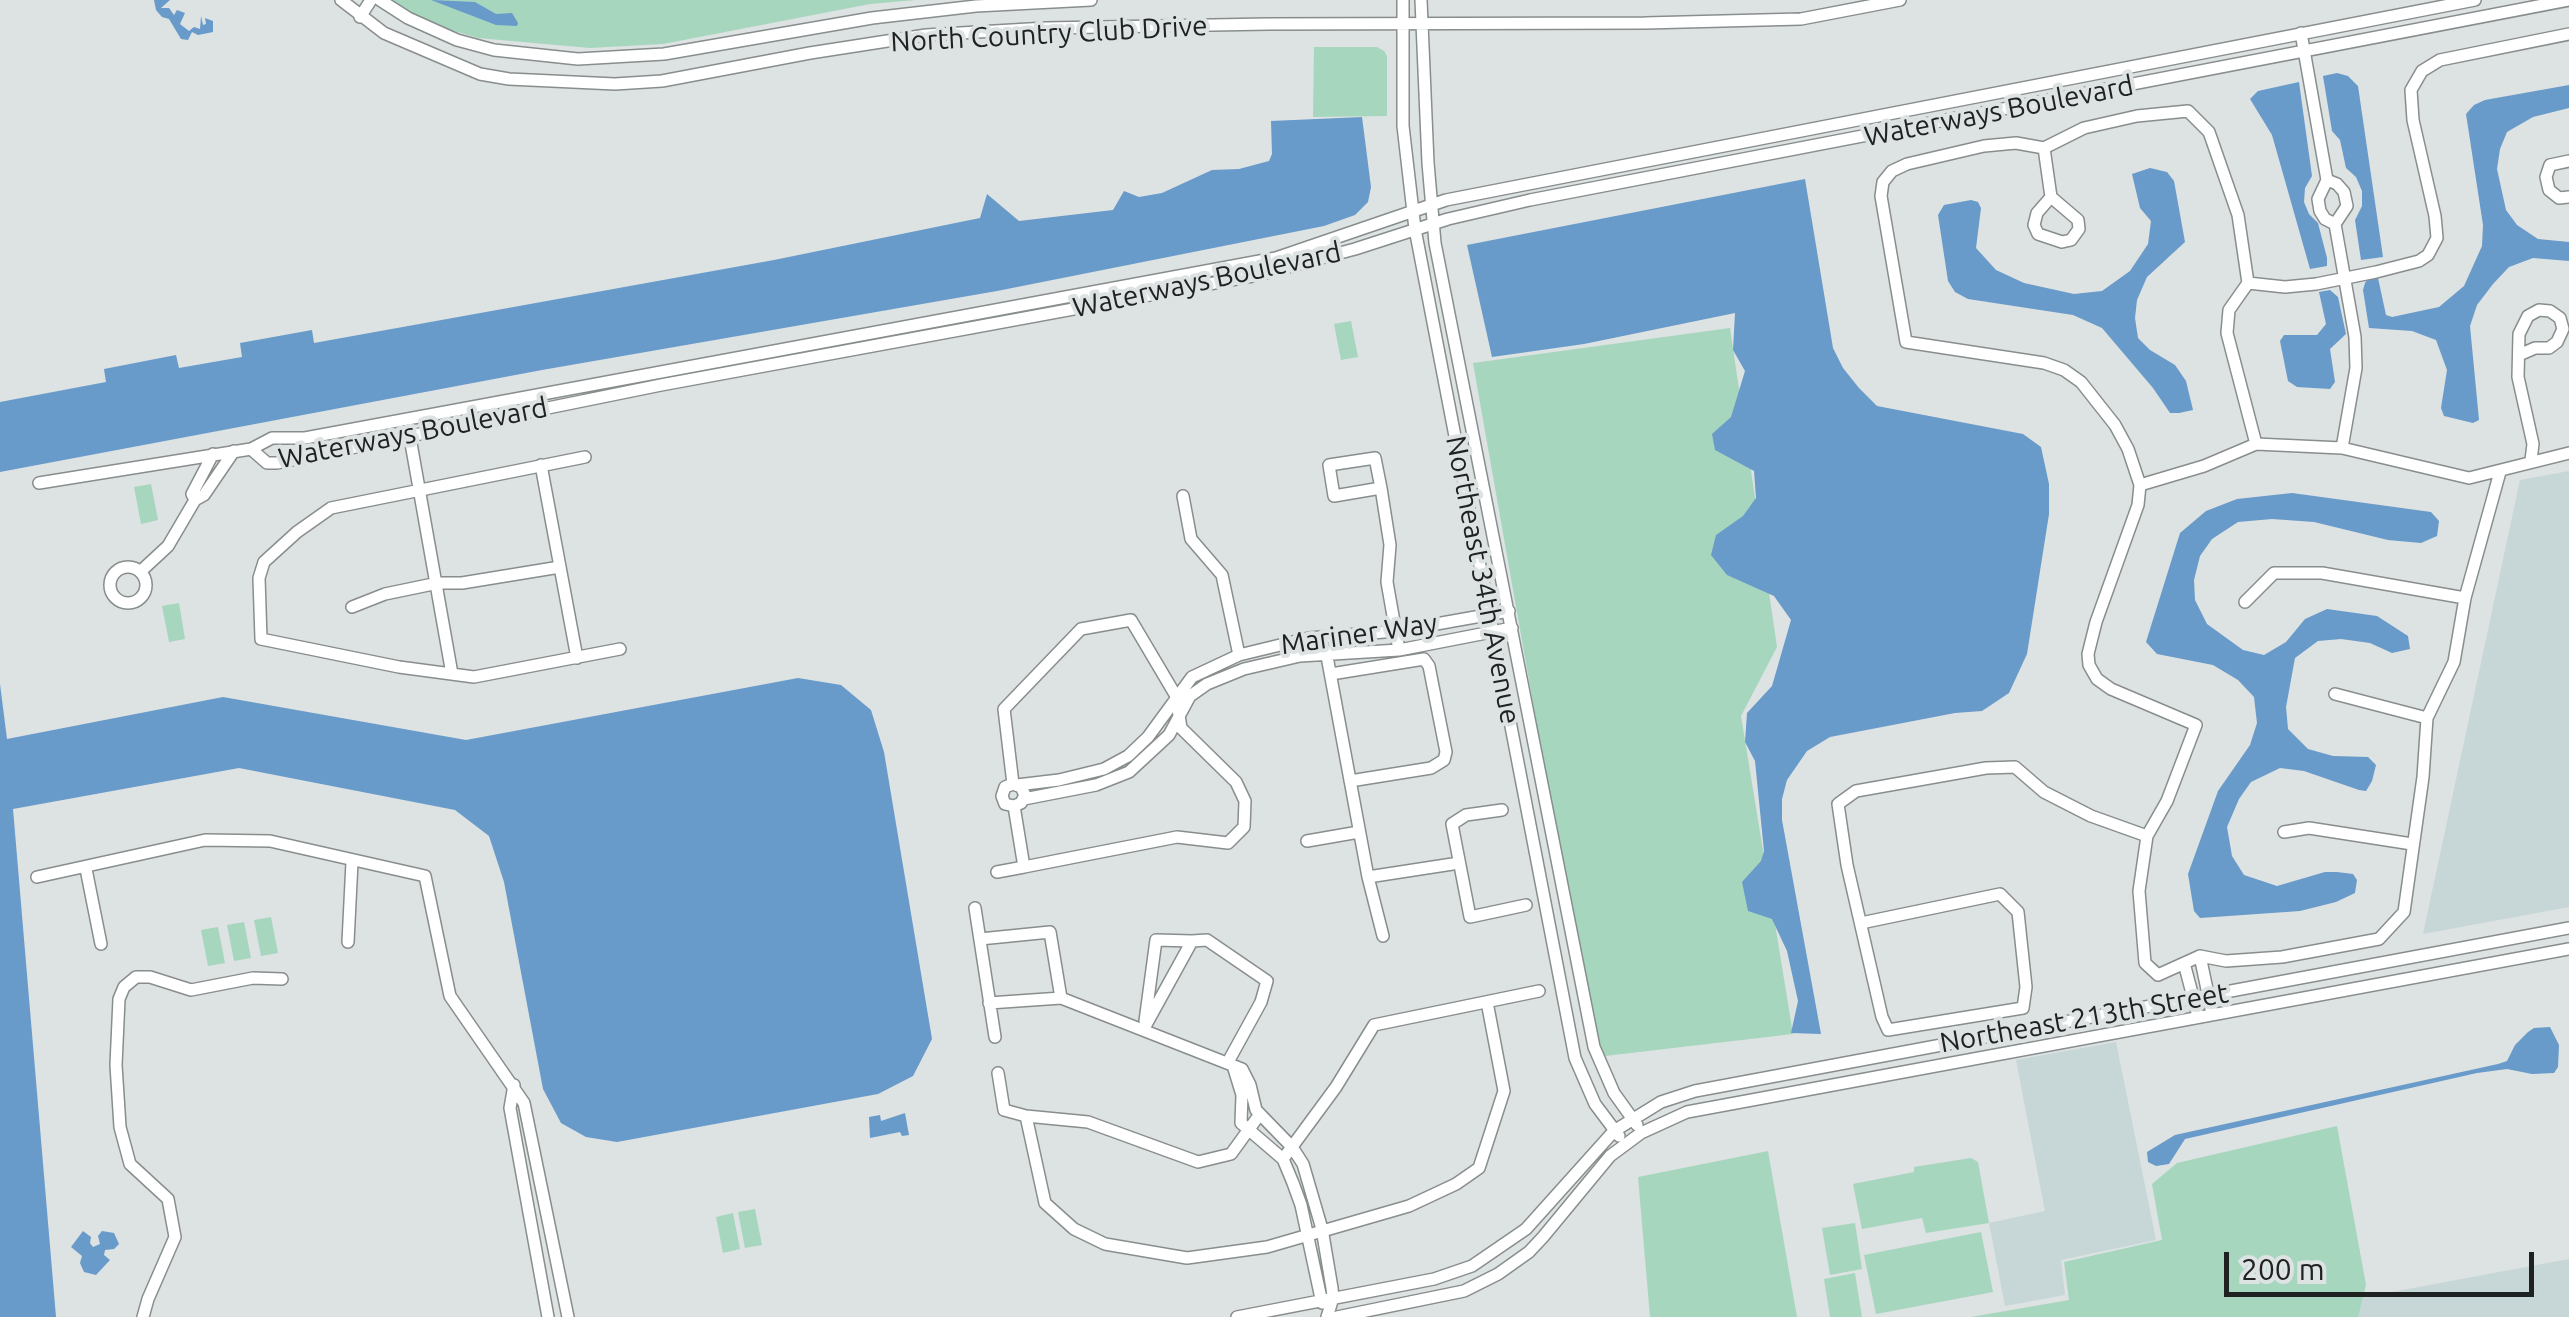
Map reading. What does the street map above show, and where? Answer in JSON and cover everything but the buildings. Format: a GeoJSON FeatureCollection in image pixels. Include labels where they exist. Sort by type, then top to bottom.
{"type":"FeatureCollection","features":[{"type":"Feature","properties":{"kind":"street","name":"North Country Club Drive"},"geometry":{"type":"LineString","coordinates":[[341,0],[384,33],[480,74],[615,84],[662,82],[926,35],[1046,28],[1801,19],[1900,0]]}},
{"type":"Feature","properties":{"kind":"street"},"geometry":{"type":"LineString","coordinates":[[360,16],[370,0]]}},
{"type":"Feature","properties":{"kind":"street","name":"North Country Club Drive"},"geometry":{"type":"LineString","coordinates":[[380,0],[457,40],[494,50],[569,58],[659,55],[825,26],[976,6],[1091,0]]}},
{"type":"Feature","properties":{"kind":"street","name":"Northeast 34th Avenue"},"geometry":{"type":"LineString","coordinates":[[1403,0],[1403,126],[1412,214],[1575,1058],[1612,1134],[1626,1143]]}},
{"type":"Feature","properties":{"kind":"street","name":"Northeast 34th Avenue"},"geometry":{"type":"LineString","coordinates":[[1421,0],[1433,223],[1594,1048],[1607,1081],[1641,1133]]}},
{"type":"Feature","properties":{"kind":"street","name":"Waterways Boulevard"},"geometry":{"type":"LineString","coordinates":[[2474,0],[1452,199],[1276,258],[305,438],[272,438],[251,449],[267,463],[277,463],[1258,275],[1433,223],[1530,200],[2569,0]]}},
{"type":"Feature","properties":{"kind":"street"},"geometry":{"type":"LineString","coordinates":[[825,26],[829,50]]}},
{"type":"Feature","properties":{"kind":"street"},"geometry":{"type":"LineString","coordinates":[[2301,33],[2327,180],[2318,199],[2320,211],[2324,219],[2335,224]]}},
{"type":"Feature","properties":{"kind":"street"},"geometry":{"type":"LineString","coordinates":[[2248,283],[2286,287],[2345,279],[2419,261],[2428,255],[2437,238],[2413,120],[2411,90],[2422,71],[2440,60],[2569,34]]}},
{"type":"Feature","properties":{"kind":"street"},"geometry":{"type":"LineString","coordinates":[[446,60],[457,40]]}},
{"type":"Feature","properties":{"kind":"street"},"geometry":{"type":"LineString","coordinates":[[659,55],[662,82]]}},
{"type":"Feature","properties":{"kind":"street"},"geometry":{"type":"LineString","coordinates":[[2256,444],[2226,334],[2228,310],[2248,283],[2238,216],[2209,132],[2188,111],[2173,110],[2084,128],[2044,148],[2016,143],[1984,146],[1907,164],[1892,171],[1883,182],[1881,196],[1906,342],[2044,362],[2064,370],[2081,382],[2115,425],[2128,449],[2140,485],[2138,505],[2088,654],[2090,665],[2097,678],[2112,689],[2196,725],[2167,801],[2147,836],[2139,891],[2145,962],[2158,976],[2200,956],[2226,961],[2282,957],[2379,939],[2404,912],[2424,777],[2428,718],[2454,662],[2464,598],[2500,472]]}},
{"type":"Feature","properties":{"kind":"street"},"geometry":{"type":"LineString","coordinates":[[2044,148],[2052,197]]}},
{"type":"Feature","properties":{"kind":"street"},"geometry":{"type":"LineString","coordinates":[[2569,160],[2550,165],[2546,178],[2549,190],[2559,198],[2569,197]]}},
{"type":"Feature","properties":{"kind":"street"},"geometry":{"type":"LineString","coordinates":[[2327,180],[2344,192],[2347,206],[2335,224],[2355,337],[2356,368],[2342,448]]}},
{"type":"Feature","properties":{"kind":"street"},"geometry":{"type":"LineString","coordinates":[[2519,354],[2549,348],[2557,342],[2563,329],[2560,318],[2550,311],[2538,310],[2528,316],[2519,334],[2518,377],[2533,444],[2532,460]]}},
{"type":"Feature","properties":{"kind":"street"},"geometry":{"type":"LineString","coordinates":[[406,418],[452,674]]}},
{"type":"Feature","properties":{"kind":"street"},"geometry":{"type":"LineString","coordinates":[[2140,485],[2204,466],[2256,444],[2342,448],[2469,478],[2569,453]]}},
{"type":"Feature","properties":{"kind":"street"},"geometry":{"type":"LineString","coordinates":[[40,483],[251,449]]}},
{"type":"Feature","properties":{"kind":"street"},"geometry":{"type":"LineString","coordinates":[[141,572],[168,546],[195,500],[204,495],[234,452]]}},
{"type":"Feature","properties":{"kind":"street"},"geometry":{"type":"LineString","coordinates":[[195,500],[192,494],[213,454]]}},
{"type":"Feature","properties":{"kind":"street"},"geometry":{"type":"LineString","coordinates":[[585,457],[330,508],[270,554],[259,578],[261,639],[399,667],[474,677],[620,650]]}},
{"type":"Feature","properties":{"kind":"street"},"geometry":{"type":"LineString","coordinates":[[1381,488],[1334,496],[1329,465],[1376,458],[1381,488],[1390,545],[1387,582],[1399,650]]}},
{"type":"Feature","properties":{"kind":"street"},"geometry":{"type":"LineString","coordinates":[[541,465],[577,658]]}},
{"type":"Feature","properties":{"kind":"street"},"geometry":{"type":"LineString","coordinates":[[1183,496],[1191,539],[1222,575],[1239,655]]}},
{"type":"Feature","properties":{"kind":"street"},"geometry":{"type":"LineString","coordinates":[[352,607],[385,594],[560,567]]}},
{"type":"Feature","properties":{"kind":"street"},"geometry":{"type":"LineString","coordinates":[[2245,602],[2274,573],[2322,573],[2464,598]]}},
{"type":"Feature","properties":{"kind":"street","name":"Mariner Way"},"geometry":{"type":"LineString","coordinates":[[1015,784],[1058,780],[1104,769],[1128,756],[1148,737],[1192,678],[1239,655],[1271,645],[1397,631],[1509,611]]}},
{"type":"Feature","properties":{"kind":"street"},"geometry":{"type":"LineString","coordinates":[[997,872],[1024,867],[1177,837],[1228,843],[1244,827],[1245,801],[1236,782],[1180,728],[1176,696],[1131,620],[1081,628],[1004,709],[1015,784],[1024,790],[1019,803],[1024,867]]}},
{"type":"Feature","properties":{"kind":"street","name":"Mariner Way"},"geometry":{"type":"LineString","coordinates":[[1019,803],[1096,786],[1129,772],[1169,735],[1190,696],[1244,669],[1300,656],[1399,650],[1512,628]]}},
{"type":"Feature","properties":{"kind":"street"},"geometry":{"type":"LineString","coordinates":[[1323,637],[1368,878],[1383,936]]}},
{"type":"Feature","properties":{"kind":"street"},"geometry":{"type":"LineString","coordinates":[[1331,674],[1424,658],[1429,666],[1446,752],[1444,760],[1432,768],[1350,781]]}},
{"type":"Feature","properties":{"kind":"street"},"geometry":{"type":"LineString","coordinates":[[2335,694],[2428,718]]}},
{"type":"Feature","properties":{"kind":"street"},"geometry":{"type":"LineString","coordinates":[[1861,924],[2000,894],[2018,912],[2026,986],[2022,1008],[1888,1030],[1861,924],[1838,804],[1856,790],[1986,768],[2014,768],[2044,792],[2090,816],[2147,836]]}},
{"type":"Feature","properties":{"kind":"street"},"geometry":{"type":"LineString","coordinates":[[1015,784],[1005,788],[1002,796],[1005,804],[1019,803]]}},
{"type":"Feature","properties":{"kind":"street"},"geometry":{"type":"LineString","coordinates":[[1502,810],[1455,819],[1452,824],[1470,917],[1526,906]]}},
{"type":"Feature","properties":{"kind":"street"},"geometry":{"type":"LineString","coordinates":[[2284,832],[2310,828],[2412,844]]}},
{"type":"Feature","properties":{"kind":"street"},"geometry":{"type":"LineString","coordinates":[[1307,841],[1360,832]]}},
{"type":"Feature","properties":{"kind":"street"},"geometry":{"type":"LineString","coordinates":[[37,877],[205,840],[270,841],[426,876],[450,996],[524,1103],[568,1317]]}},
{"type":"Feature","properties":{"kind":"street"},"geometry":{"type":"LineString","coordinates":[[348,942],[352,862]]}},
{"type":"Feature","properties":{"kind":"street"},"geometry":{"type":"LineString","coordinates":[[1368,878],[1458,863]]}},
{"type":"Feature","properties":{"kind":"street"},"geometry":{"type":"LineString","coordinates":[[86,869],[101,944]]}},
{"type":"Feature","properties":{"kind":"street"},"geometry":{"type":"LineString","coordinates":[[975,908],[995,1037]]}},
{"type":"Feature","properties":{"kind":"street","name":"Northeast 213th Street"},"geometry":{"type":"LineString","coordinates":[[1236,1317],[1434,1279],[1493,1255],[1526,1229],[1612,1134],[1661,1102],[1695,1091],[2569,928]]}},
{"type":"Feature","properties":{"kind":"street"},"geometry":{"type":"LineString","coordinates":[[980,939],[1050,932],[1061,998]]}},
{"type":"Feature","properties":{"kind":"street"},"geometry":{"type":"LineString","coordinates":[[1144,1030],[1156,940],[1208,940],[1266,981],[1261,1002],[1228,1062]]}},
{"type":"Feature","properties":{"kind":"street"},"geometry":{"type":"LineString","coordinates":[[1144,1030],[1192,942]]}},
{"type":"Feature","properties":{"kind":"street","name":"Northeast 213th Street"},"geometry":{"type":"LineString","coordinates":[[1337,1317],[1464,1290],[1498,1274],[1529,1252],[1610,1156],[1641,1133],[1687,1112],[2569,949]]}},
{"type":"Feature","properties":{"kind":"street"},"geometry":{"type":"LineString","coordinates":[[2200,956],[2212,1013]]}},
{"type":"Feature","properties":{"kind":"street"},"geometry":{"type":"LineString","coordinates":[[2184,963],[2198,1016]]}},
{"type":"Feature","properties":{"kind":"street"},"geometry":{"type":"LineString","coordinates":[[143,1317],[176,1237],[168,1199],[130,1164],[120,1127],[116,1065],[119,999],[124,987],[136,977],[150,977],[191,990],[253,978],[282,979]]}},
{"type":"Feature","properties":{"kind":"street"},"geometry":{"type":"LineString","coordinates":[[1283,1159],[1336,1087],[1374,1025],[1539,991]]}},
{"type":"Feature","properties":{"kind":"street"},"geometry":{"type":"LineString","coordinates":[[989,1004],[1061,998],[1242,1069],[1258,1112],[1292,1147],[1302,1164],[1322,1229],[1326,1317]]}},
{"type":"Feature","properties":{"kind":"street"},"geometry":{"type":"LineString","coordinates":[[1026,1116],[1046,1204],[1074,1229],[1105,1244],[1188,1258],[1267,1246],[1409,1206],[1456,1184],[1479,1168],[1504,1091],[1487,1002]]}},
{"type":"Feature","properties":{"kind":"street"},"geometry":{"type":"LineString","coordinates":[[1228,1062],[1236,1072],[1242,1096],[1241,1124],[1283,1159],[1301,1205],[1327,1299]]}},
{"type":"Feature","properties":{"kind":"street"},"geometry":{"type":"LineString","coordinates":[[998,1073],[1004,1110],[1088,1122],[1198,1162],[1232,1154],[1258,1112]]}},
{"type":"Feature","properties":{"kind":"street"},"geometry":{"type":"LineString","coordinates":[[514,1085],[510,1108],[548,1317]]}},
{"type":"Feature","properties":{"kind":"shaded area"},"geometry":{"type":"Polygon","coordinates":[[[2569,471],[2569,907],[2423,934],[2520,480],[2569,471]]]}},
{"type":"Feature","properties":{"kind":"shaded area"},"geometry":{"type":"Polygon","coordinates":[[[2116,1042],[2156,1240],[2061,1260],[2065,1295],[2005,1306],[1989,1223],[2045,1211],[2016,1060],[2116,1042]]]}},
{"type":"Feature","properties":{"kind":"shaded area"},"geometry":{"type":"Polygon","coordinates":[[[2569,1259],[2569,1317],[2260,1317],[2263,1316],[2569,1259]]]}},
{"type":"Feature","properties":{"kind":"green space"},"geometry":{"type":"Polygon","coordinates":[[[389,0],[916,0],[870,4],[663,44],[590,48],[478,38],[437,26],[389,0]]]}},
{"type":"Feature","properties":{"kind":"green space"},"geometry":{"type":"Polygon","coordinates":[[[1314,47],[1377,47],[1384,51],[1387,116],[1313,117],[1314,47]]]}},
{"type":"Feature","properties":{"kind":"green space"},"geometry":{"type":"Polygon","coordinates":[[[1351,321],[1358,357],[1341,360],[1334,324],[1351,321]]]}},
{"type":"Feature","properties":{"kind":"green space"},"geometry":{"type":"Polygon","coordinates":[[[1730,328],[1777,647],[1741,716],[1793,1034],[1605,1056],[1590,1026],[1473,363],[1730,328]]]}},
{"type":"Feature","properties":{"kind":"green space"},"geometry":{"type":"Polygon","coordinates":[[[151,484],[158,520],[141,524],[134,487],[151,484]]]}},
{"type":"Feature","properties":{"kind":"green space"},"geometry":{"type":"Polygon","coordinates":[[[179,603],[185,639],[169,642],[162,606],[179,603]]]}},
{"type":"Feature","properties":{"kind":"green space"},"geometry":{"type":"Polygon","coordinates":[[[271,917],[278,953],[261,956],[254,920],[271,917]]]}},
{"type":"Feature","properties":{"kind":"green space"},"geometry":{"type":"Polygon","coordinates":[[[244,922],[251,958],[234,961],[227,925],[244,922]]]}},
{"type":"Feature","properties":{"kind":"green space"},"geometry":{"type":"Polygon","coordinates":[[[218,927],[225,963],[208,966],[201,930],[218,927]]]}},
{"type":"Feature","properties":{"kind":"green space"},"geometry":{"type":"Polygon","coordinates":[[[2337,1126],[2366,1285],[2358,1317],[1971,1317],[2069,1300],[2064,1262],[2162,1240],[2152,1184],[2177,1163],[2337,1126]]]}},
{"type":"Feature","properties":{"kind":"green space"},"geometry":{"type":"Polygon","coordinates":[[[1768,1151],[1797,1317],[1650,1317],[1638,1177],[1768,1151]]]}},
{"type":"Feature","properties":{"kind":"green space"},"geometry":{"type":"Polygon","coordinates":[[[1971,1158],[1978,1162],[1989,1223],[1926,1233],[1922,1218],[1862,1229],[1853,1184],[1914,1172],[1914,1167],[1971,1158]]]}},
{"type":"Feature","properties":{"kind":"green space"},"geometry":{"type":"Polygon","coordinates":[[[755,1209],[762,1245],[745,1248],[738,1212],[755,1209]]]}},
{"type":"Feature","properties":{"kind":"green space"},"geometry":{"type":"Polygon","coordinates":[[[733,1213],[740,1249],[723,1253],[716,1217],[733,1213]]]}},
{"type":"Feature","properties":{"kind":"green space"},"geometry":{"type":"Polygon","coordinates":[[[1855,1223],[1862,1269],[1830,1275],[1822,1228],[1855,1223]]]}},
{"type":"Feature","properties":{"kind":"green space"},"geometry":{"type":"Polygon","coordinates":[[[1981,1232],[1993,1292],[1876,1314],[1864,1255],[1981,1232]]]}},
{"type":"Feature","properties":{"kind":"green space"},"geometry":{"type":"Polygon","coordinates":[[[1855,1273],[1862,1317],[1830,1317],[1824,1279],[1855,1273]]]}},
{"type":"Feature","properties":{"kind":"water"},"geometry":{"type":"Polygon","coordinates":[[[154,0],[170,0],[161,8],[169,8],[174,15],[177,10],[185,13],[180,24],[189,31],[194,27],[200,29],[201,16],[203,25],[205,18],[213,21],[213,32],[192,32],[188,40],[181,39],[169,19],[156,10],[154,0]]]}},
{"type":"Feature","properties":{"kind":"water"},"geometry":{"type":"Polygon","coordinates":[[[431,0],[475,2],[496,14],[512,13],[518,23],[496,25],[431,0]]]}},
{"type":"Feature","properties":{"kind":"water"},"geometry":{"type":"Polygon","coordinates":[[[2323,76],[2348,76],[2358,86],[2383,257],[2361,260],[2355,220],[2362,206],[2362,191],[2356,177],[2346,168],[2340,140],[2332,131],[2323,76]]]}},
{"type":"Feature","properties":{"kind":"water"},"geometry":{"type":"Polygon","coordinates":[[[2299,82],[2312,176],[2305,188],[2304,202],[2318,223],[2327,258],[2327,266],[2310,269],[2272,135],[2250,99],[2258,91],[2299,82]]]}},
{"type":"Feature","properties":{"kind":"water"},"geometry":{"type":"Polygon","coordinates":[[[2569,85],[2569,108],[2533,117],[2507,132],[2497,169],[2506,210],[2517,225],[2538,239],[2569,242],[2569,261],[2533,258],[2509,267],[2493,284],[2477,305],[2470,326],[2479,420],[2473,423],[2444,416],[2441,408],[2447,370],[2436,340],[2412,331],[2369,328],[2365,283],[2378,278],[2386,315],[2392,317],[2439,307],[2464,286],[2482,246],[2483,225],[2466,114],[2485,100],[2569,85]]]}},
{"type":"Feature","properties":{"kind":"water"},"geometry":{"type":"Polygon","coordinates":[[[1362,117],[1371,187],[1368,202],[1355,215],[1324,226],[997,291],[542,370],[0,472],[0,402],[106,382],[104,369],[176,355],[179,368],[242,357],[240,343],[312,330],[314,343],[774,260],[980,218],[987,194],[1019,221],[1113,210],[1124,191],[1139,197],[1162,193],[1212,170],[1239,169],[1269,161],[1271,121],[1362,117]]]}},
{"type":"Feature","properties":{"kind":"water"},"geometry":{"type":"Polygon","coordinates":[[[2150,168],[2167,172],[2174,181],[2185,242],[2147,277],[2137,300],[2135,318],[2138,338],[2175,365],[2186,381],[2193,410],[2179,413],[2170,413],[2102,328],[2073,315],[1968,299],[1955,292],[1948,281],[1938,215],[1944,205],[1978,202],[1981,208],[1976,248],[1996,270],[2024,283],[2074,294],[2102,291],[2130,271],[2148,244],[2151,221],[2140,208],[2132,174],[2150,168]]]}},
{"type":"Feature","properties":{"kind":"water"},"geometry":{"type":"Polygon","coordinates":[[[1805,179],[1833,348],[1859,388],[1877,406],[2023,434],[2041,447],[2049,484],[2049,514],[2027,654],[2009,693],[1982,711],[1830,737],[1807,751],[1787,780],[1782,820],[1821,1034],[1791,1033],[1798,1001],[1787,951],[1772,919],[1748,911],[1742,882],[1761,861],[1764,851],[1755,761],[1745,742],[1747,713],[1772,686],[1791,620],[1774,596],[1727,575],[1711,555],[1716,535],[1743,516],[1756,498],[1754,471],[1715,450],[1712,434],[1731,417],[1745,371],[1733,350],[1735,313],[1584,344],[1492,357],[1467,245],[1805,179]]]}},
{"type":"Feature","properties":{"kind":"water"},"geometry":{"type":"Polygon","coordinates":[[[2330,290],[2338,297],[2346,334],[2330,349],[2335,382],[2330,389],[2297,387],[2288,381],[2280,341],[2284,335],[2317,335],[2326,324],[2319,292],[2330,290]]]}},
{"type":"Feature","properties":{"kind":"water"},"geometry":{"type":"Polygon","coordinates":[[[2292,493],[2431,512],[2439,521],[2437,536],[2421,543],[2388,540],[2314,522],[2272,519],[2238,522],[2212,539],[2200,556],[2194,580],[2195,600],[2207,624],[2243,650],[2264,655],[2286,642],[2305,619],[2327,609],[2377,616],[2408,636],[2410,649],[2392,653],[2370,643],[2341,639],[2318,641],[2295,658],[2286,707],[2288,729],[2308,749],[2333,756],[2368,757],[2376,765],[2372,781],[2366,791],[2304,771],[2280,768],[2251,782],[2227,827],[2232,856],[2244,875],[2277,886],[2325,872],[2353,874],[2357,880],[2355,893],[2300,911],[2200,918],[2194,911],[2188,874],[2218,791],[2250,745],[2257,723],[2254,697],[2238,680],[2213,665],[2157,654],[2146,642],[2180,533],[2206,511],[2237,499],[2292,493]]]}},
{"type":"Feature","properties":{"kind":"water"},"geometry":{"type":"Polygon","coordinates":[[[798,678],[841,685],[871,710],[884,752],[932,1039],[913,1076],[878,1094],[617,1142],[586,1137],[561,1123],[543,1089],[504,882],[489,836],[455,810],[239,768],[13,809],[56,1317],[0,1317],[0,684],[7,739],[223,697],[466,740],[798,678]]]}},
{"type":"Feature","properties":{"kind":"water"},"geometry":{"type":"Polygon","coordinates":[[[2550,1027],[2559,1045],[2554,1073],[2507,1069],[2477,1073],[2185,1139],[2169,1164],[2156,1166],[2148,1162],[2147,1152],[2175,1135],[2507,1061],[2528,1032],[2550,1027]]]}},
{"type":"Feature","properties":{"kind":"water"},"geometry":{"type":"Polygon","coordinates":[[[905,1113],[909,1135],[902,1136],[900,1132],[870,1138],[869,1117],[880,1115],[881,1121],[905,1113]]]}},
{"type":"Feature","properties":{"kind":"water"},"geometry":{"type":"Polygon","coordinates":[[[83,1231],[91,1237],[93,1247],[100,1244],[98,1236],[102,1231],[114,1233],[119,1244],[105,1250],[104,1255],[110,1260],[96,1275],[84,1272],[82,1256],[71,1247],[83,1231]]]}}]}
